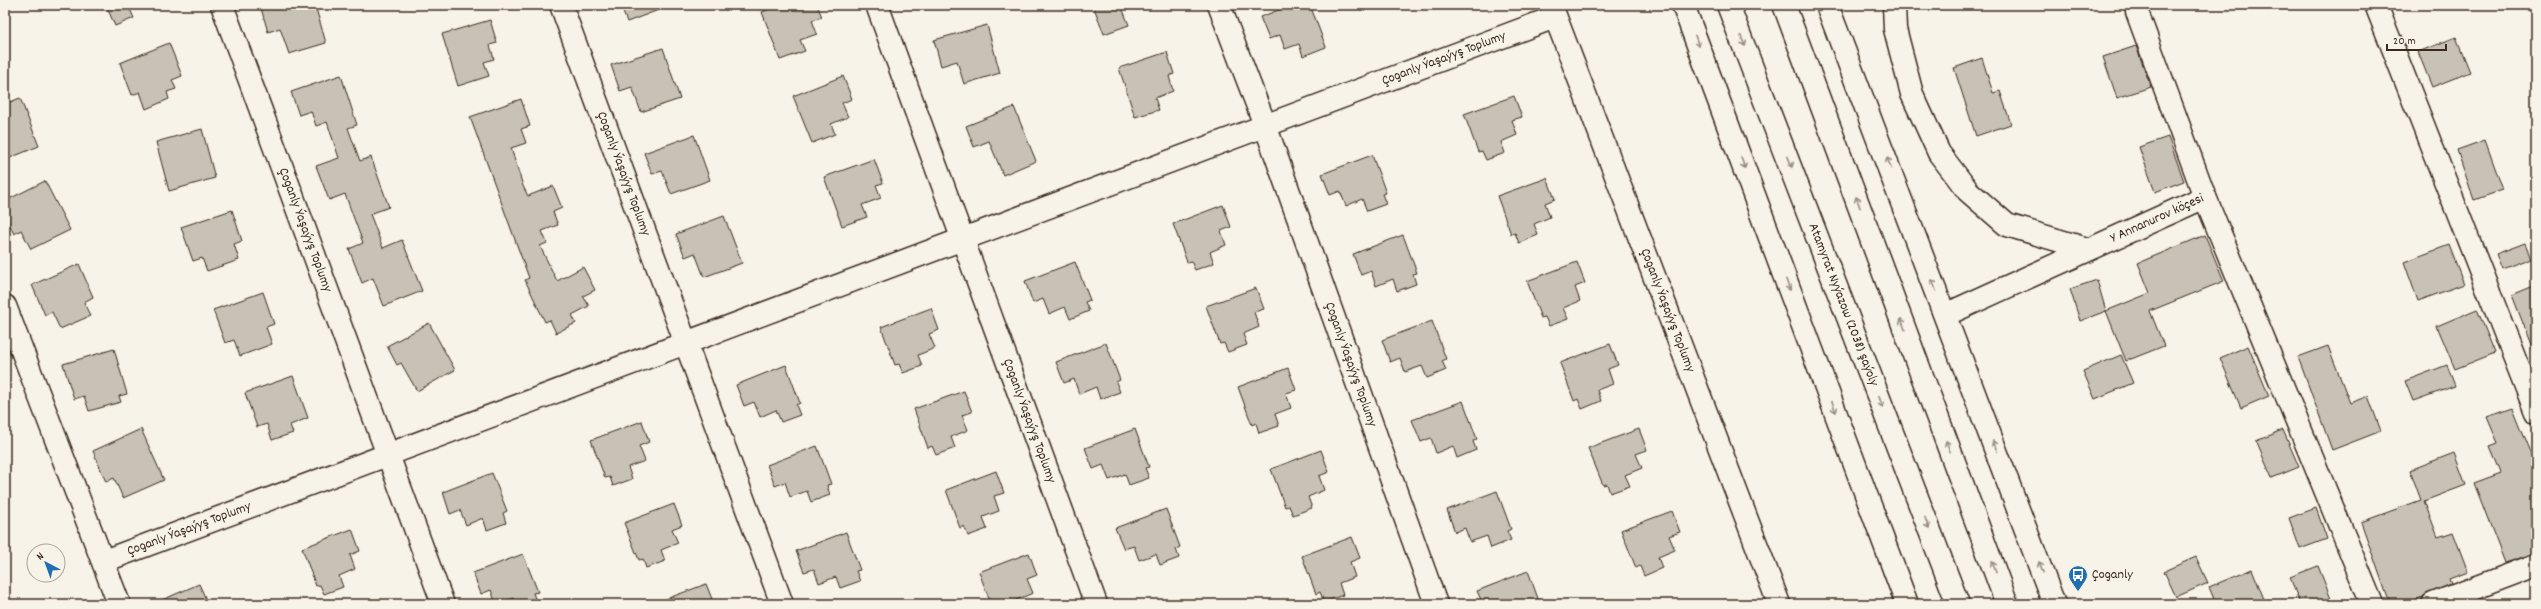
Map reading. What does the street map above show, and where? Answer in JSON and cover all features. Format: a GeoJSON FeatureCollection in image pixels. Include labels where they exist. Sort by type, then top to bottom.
{"type":"FeatureCollection","features":[{"type":"Feature","properties":{"kind":"street","name":"Çoganly Ýaşaýyş Toplumy"},"geometry":{"type":"LineString","coordinates":[[222,5],[443,604]]}},
{"type":"Feature","properties":{"kind":"street","name":"Çoganly Ýaşaýyş Toplumy"},"geometry":{"type":"LineString","coordinates":[[562,5],[782,604]]}},
{"type":"Feature","properties":{"kind":"street","name":"Çoganly Ýaşaýyş Toplumy"},"geometry":{"type":"LineString","coordinates":[[877,5],[1096,604]]}},
{"type":"Feature","properties":{"kind":"street","name":"Çoganly Ýaşaýyş Toplumy"},"geometry":{"type":"LineString","coordinates":[[1219,5],[1265,125],[1436,604]]}},
{"type":"Feature","properties":{"kind":"street"},"geometry":{"type":"LineString","coordinates":[[1684,5],[1907,604]]}},
{"type":"Feature","properties":{"kind":"street","name":"Atamyrat Nyýazow (2038) şaýoly"},"geometry":{"type":"LineString","coordinates":[[1728,5],[1752,62],[1958,604]]}},
{"type":"Feature","properties":{"kind":"street"},"geometry":{"type":"LineString","coordinates":[[1784,5],[2008,604]]}},
{"type":"Feature","properties":{"kind":"street"},"geometry":{"type":"LineString","coordinates":[[1827,5],[1946,314],[2054,604]]}},
{"type":"Feature","properties":{"kind":"street"},"geometry":{"type":"LineString","coordinates":[[1894,5],[1895,29],[1912,94],[1939,153],[1968,191],[2008,225],[2087,249]]}},
{"type":"Feature","properties":{"kind":"street","name":"Y Annanurov köçesi"},"geometry":{"type":"LineString","coordinates":[[1946,314],[2205,197],[2137,12],[2138,5]]}},
{"type":"Feature","properties":{"kind":"street"},"geometry":{"type":"LineString","coordinates":[[2376,5],[2536,412]]}},
{"type":"Feature","properties":{"kind":"street","name":"Çoganly Ýaşaýyş Toplumy"},"geometry":{"type":"LineString","coordinates":[[104,561],[1265,125],[1553,11],[1779,604]]}},
{"type":"Feature","properties":{"kind":"street"},"geometry":{"type":"LineString","coordinates":[[2205,197],[2372,604]]}},
{"type":"Feature","properties":{"kind":"street"},"geometry":{"type":"LineString","coordinates":[[5,306],[104,561],[119,604]]}},
{"type":"Feature","properties":{"kind":"street"},"geometry":{"type":"LineString","coordinates":[[2433,604],[2536,565]]}},
{"type":"Feature","properties":{"kind":"building"},"geometry":{"type":"Polygon","coordinates":[[[106,5],[128,5],[134,18],[115,26],[106,5]]]}},
{"type":"Feature","properties":{"kind":"building"},"geometry":{"type":"Polygon","coordinates":[[[260,5],[315,5],[326,43],[289,54],[280,28],[268,32],[260,5]]]}},
{"type":"Feature","properties":{"kind":"building"},"geometry":{"type":"Polygon","coordinates":[[[620,5],[669,5],[669,6],[627,22],[620,5]]]}},
{"type":"Feature","properties":{"kind":"building"},"geometry":{"type":"Polygon","coordinates":[[[780,5],[817,5],[822,17],[812,20],[817,34],[800,40],[805,51],[780,60],[762,12],[780,5]]]}},
{"type":"Feature","properties":{"kind":"building"},"geometry":{"type":"Polygon","coordinates":[[[1093,5],[1121,5],[1129,25],[1104,34],[1093,5]]]}},
{"type":"Feature","properties":{"kind":"building"},"geometry":{"type":"Polygon","coordinates":[[[1292,5],[1310,5],[1326,47],[1303,56],[1299,44],[1285,49],[1280,35],[1269,39],[1260,17],[1292,5]]]}},
{"type":"Feature","properties":{"kind":"building"},"geometry":{"type":"Polygon","coordinates":[[[490,20],[497,43],[490,45],[494,59],[484,62],[489,76],[458,86],[442,34],[490,20]]]}},
{"type":"Feature","properties":{"kind":"building"},"geometry":{"type":"Polygon","coordinates":[[[987,25],[1000,73],[964,84],[957,61],[941,66],[934,40],[987,25]]]}},
{"type":"Feature","properties":{"kind":"building"},"geometry":{"type":"Polygon","coordinates":[[[2456,37],[2470,72],[2432,87],[2418,52],[2456,37]]]}},
{"type":"Feature","properties":{"kind":"building"},"geometry":{"type":"Polygon","coordinates":[[[169,43],[182,76],[172,80],[176,89],[167,92],[169,99],[146,109],[140,92],[132,95],[120,63],[169,43]]]}},
{"type":"Feature","properties":{"kind":"building"},"geometry":{"type":"Polygon","coordinates":[[[2136,46],[2151,87],[2117,98],[2103,57],[2136,46]]]}},
{"type":"Feature","properties":{"kind":"building"},"geometry":{"type":"Polygon","coordinates":[[[663,48],[680,99],[641,112],[632,87],[620,91],[611,65],[663,48]]]}},
{"type":"Feature","properties":{"kind":"building"},"geometry":{"type":"Polygon","coordinates":[[[1167,52],[1174,74],[1169,76],[1173,91],[1155,98],[1159,110],[1135,117],[1119,68],[1167,52]]]}},
{"type":"Feature","properties":{"kind":"building"},"geometry":{"type":"Polygon","coordinates":[[[1982,58],[1993,93],[2000,91],[2011,124],[1976,136],[1954,68],[1982,58]]]}},
{"type":"Feature","properties":{"kind":"building"},"geometry":{"type":"Polygon","coordinates":[[[341,75],[357,125],[348,128],[360,161],[371,157],[389,207],[370,214],[383,248],[402,240],[422,291],[384,306],[373,278],[362,283],[349,249],[363,243],[345,194],[329,200],[316,166],[339,158],[327,122],[316,126],[311,111],[299,115],[291,92],[341,75]]]}},
{"type":"Feature","properties":{"kind":"building"},"geometry":{"type":"Polygon","coordinates":[[[843,76],[852,99],[842,103],[848,117],[831,124],[835,134],[812,143],[793,96],[843,76]]]}},
{"type":"Feature","properties":{"kind":"building"},"geometry":{"type":"Polygon","coordinates":[[[1514,96],[1522,117],[1512,120],[1517,135],[1501,142],[1505,153],[1486,160],[1482,151],[1478,152],[1464,114],[1514,96]]]}},
{"type":"Feature","properties":{"kind":"building"},"geometry":{"type":"Polygon","coordinates":[[[20,98],[39,146],[5,160],[5,104],[20,98]]]}},
{"type":"Feature","properties":{"kind":"building"},"geometry":{"type":"Polygon","coordinates":[[[521,99],[530,126],[521,129],[526,143],[511,148],[523,186],[528,196],[553,186],[562,208],[553,212],[558,225],[542,231],[547,243],[540,246],[557,281],[583,267],[595,290],[583,296],[589,306],[572,315],[576,323],[556,333],[550,320],[545,322],[525,280],[529,278],[470,117],[521,99]]]}},
{"type":"Feature","properties":{"kind":"building"},"geometry":{"type":"Polygon","coordinates":[[[1014,107],[1036,161],[1003,175],[989,141],[974,147],[966,126],[1014,107]]]}},
{"type":"Feature","properties":{"kind":"building"},"geometry":{"type":"Polygon","coordinates":[[[202,129],[215,178],[169,191],[156,142],[202,129]]]}},
{"type":"Feature","properties":{"kind":"building"},"geometry":{"type":"Polygon","coordinates":[[[694,135],[710,180],[671,194],[662,171],[652,174],[644,153],[694,135]]]}},
{"type":"Feature","properties":{"kind":"building"},"geometry":{"type":"Polygon","coordinates":[[[2168,137],[2184,181],[2155,192],[2139,147],[2168,137]]]}},
{"type":"Feature","properties":{"kind":"building"},"geometry":{"type":"Polygon","coordinates":[[[2485,140],[2503,190],[2474,200],[2457,150],[2485,140]]]}},
{"type":"Feature","properties":{"kind":"building"},"geometry":{"type":"Polygon","coordinates":[[[1372,155],[1386,193],[1382,194],[1386,204],[1367,211],[1362,199],[1346,206],[1340,191],[1330,195],[1322,174],[1372,155]]]}},
{"type":"Feature","properties":{"kind":"building"},"geometry":{"type":"Polygon","coordinates":[[[874,159],[883,183],[876,185],[881,198],[862,205],[867,217],[842,226],[824,177],[874,159]]]}},
{"type":"Feature","properties":{"kind":"building"},"geometry":{"type":"Polygon","coordinates":[[[1547,178],[1555,199],[1545,203],[1550,217],[1534,224],[1538,235],[1519,243],[1515,233],[1511,234],[1497,196],[1547,178]]]}},
{"type":"Feature","properties":{"kind":"building"},"geometry":{"type":"Polygon","coordinates":[[[45,181],[70,230],[31,249],[21,230],[14,234],[5,215],[5,201],[45,181]]]}},
{"type":"Feature","properties":{"kind":"building"},"geometry":{"type":"Polygon","coordinates":[[[1223,205],[1231,227],[1221,231],[1226,245],[1210,252],[1214,263],[1195,270],[1191,261],[1187,262],[1173,224],[1223,205]]]}},
{"type":"Feature","properties":{"kind":"building"},"geometry":{"type":"Polygon","coordinates":[[[232,210],[242,241],[234,244],[239,260],[207,271],[202,258],[193,261],[181,227],[232,210]]]}},
{"type":"Feature","properties":{"kind":"building"},"geometry":{"type":"Polygon","coordinates":[[[724,216],[742,263],[704,277],[695,253],[685,257],[676,234],[724,216]]]}},
{"type":"Feature","properties":{"kind":"building"},"geometry":{"type":"Polygon","coordinates":[[[1403,235],[1417,273],[1413,274],[1416,284],[1397,291],[1393,279],[1376,286],[1371,271],[1361,275],[1353,254],[1403,235]]]}},
{"type":"Feature","properties":{"kind":"building"},"geometry":{"type":"Polygon","coordinates":[[[2205,235],[2224,281],[2150,311],[2164,346],[2126,361],[2106,311],[2150,293],[2138,263],[2205,235]]]}},
{"type":"Feature","properties":{"kind":"building"},"geometry":{"type":"Polygon","coordinates":[[[2525,243],[2531,258],[2502,269],[2496,254],[2525,243]]]}},
{"type":"Feature","properties":{"kind":"building"},"geometry":{"type":"Polygon","coordinates":[[[2449,245],[2464,284],[2418,301],[2404,262],[2449,245]]]}},
{"type":"Feature","properties":{"kind":"building"},"geometry":{"type":"Polygon","coordinates":[[[1075,262],[1090,300],[1085,302],[1089,311],[1070,319],[1065,307],[1049,314],[1043,299],[1033,303],[1025,281],[1075,262]]]}},
{"type":"Feature","properties":{"kind":"building"},"geometry":{"type":"Polygon","coordinates":[[[1577,262],[1585,283],[1575,287],[1580,301],[1563,308],[1568,319],[1549,326],[1545,317],[1541,318],[1527,281],[1577,262]]]}},
{"type":"Feature","properties":{"kind":"building"},"geometry":{"type":"Polygon","coordinates":[[[79,264],[93,297],[84,302],[90,316],[60,329],[52,312],[45,315],[32,285],[79,264]]]}},
{"type":"Feature","properties":{"kind":"building"},"geometry":{"type":"Polygon","coordinates":[[[2097,280],[2106,311],[2080,321],[2070,289],[2097,280]]]}},
{"type":"Feature","properties":{"kind":"building"},"geometry":{"type":"Polygon","coordinates":[[[2536,285],[2536,354],[2535,354],[2512,295],[2536,285]]]}},
{"type":"Feature","properties":{"kind":"building"},"geometry":{"type":"Polygon","coordinates":[[[1256,288],[1264,309],[1254,312],[1259,327],[1243,334],[1247,345],[1228,352],[1224,343],[1220,344],[1206,306],[1256,288]]]}},
{"type":"Feature","properties":{"kind":"building"},"geometry":{"type":"Polygon","coordinates":[[[263,292],[274,324],[266,327],[272,344],[240,356],[234,340],[225,343],[213,310],[263,292]]]}},
{"type":"Feature","properties":{"kind":"building"},"geometry":{"type":"Polygon","coordinates":[[[931,308],[939,330],[929,334],[935,348],[918,355],[922,366],[903,373],[899,364],[895,365],[881,327],[931,308]]]}},
{"type":"Feature","properties":{"kind":"building"},"geometry":{"type":"Polygon","coordinates":[[[2477,309],[2495,353],[2455,369],[2437,326],[2477,309]]]}},
{"type":"Feature","properties":{"kind":"building"},"geometry":{"type":"Polygon","coordinates":[[[1432,321],[1446,359],[1442,361],[1446,370],[1427,378],[1422,366],[1405,372],[1400,358],[1390,362],[1382,340],[1432,321]]]}},
{"type":"Feature","properties":{"kind":"building"},"geometry":{"type":"Polygon","coordinates":[[[429,323],[455,370],[417,391],[401,363],[397,365],[387,346],[429,323]]]}},
{"type":"Feature","properties":{"kind":"building"},"geometry":{"type":"Polygon","coordinates":[[[1106,343],[1120,380],[1116,382],[1120,392],[1100,399],[1096,387],[1079,394],[1074,379],[1064,383],[1056,362],[1106,343]]]}},
{"type":"Feature","properties":{"kind":"building"},"geometry":{"type":"Polygon","coordinates":[[[1610,344],[1618,365],[1608,369],[1613,384],[1597,390],[1601,401],[1582,409],[1578,399],[1574,401],[1560,363],[1610,344]]]}},
{"type":"Feature","properties":{"kind":"building"},"geometry":{"type":"Polygon","coordinates":[[[2248,346],[2269,396],[2241,408],[2220,358],[2248,346]]]}},
{"type":"Feature","properties":{"kind":"building"},"geometry":{"type":"Polygon","coordinates":[[[2328,346],[2350,403],[2368,396],[2381,431],[2332,450],[2298,357],[2328,346]]]}},
{"type":"Feature","properties":{"kind":"building"},"geometry":{"type":"Polygon","coordinates":[[[114,349],[127,394],[119,396],[121,402],[89,411],[84,396],[74,399],[63,364],[114,349]]]}},
{"type":"Feature","properties":{"kind":"building"},"geometry":{"type":"Polygon","coordinates":[[[2121,355],[2133,383],[2095,399],[2083,371],[2121,355]]]}},
{"type":"Feature","properties":{"kind":"building"},"geometry":{"type":"Polygon","coordinates":[[[786,365],[800,403],[796,405],[800,415],[781,422],[776,410],[760,417],[754,402],[744,406],[736,385],[786,365]]]}},
{"type":"Feature","properties":{"kind":"building"},"geometry":{"type":"Polygon","coordinates":[[[2447,365],[2455,386],[2413,401],[2405,381],[2447,365]]]}},
{"type":"Feature","properties":{"kind":"building"},"geometry":{"type":"Polygon","coordinates":[[[1288,368],[1296,390],[1286,393],[1291,408],[1275,414],[1279,426],[1259,433],[1256,423],[1252,425],[1238,387],[1288,368]]]}},
{"type":"Feature","properties":{"kind":"building"},"geometry":{"type":"Polygon","coordinates":[[[293,376],[308,418],[290,425],[293,433],[272,440],[267,424],[257,427],[245,393],[293,376]]]}},
{"type":"Feature","properties":{"kind":"building"},"geometry":{"type":"Polygon","coordinates":[[[964,391],[972,412],[962,415],[968,430],[951,437],[955,448],[936,455],[932,446],[928,448],[914,409],[964,391]]]}},
{"type":"Feature","properties":{"kind":"building"},"geometry":{"type":"Polygon","coordinates":[[[1463,401],[1477,439],[1473,441],[1476,450],[1457,458],[1453,446],[1436,453],[1431,438],[1421,442],[1412,420],[1463,401]]]}},
{"type":"Feature","properties":{"kind":"building"},"geometry":{"type":"Polygon","coordinates":[[[2512,408],[2536,467],[2536,553],[2505,563],[2474,483],[2501,473],[2490,446],[2498,443],[2487,417],[2512,408]]]}},
{"type":"Feature","properties":{"kind":"building"},"geometry":{"type":"Polygon","coordinates":[[[642,421],[649,442],[639,446],[645,461],[628,467],[632,479],[613,486],[610,477],[605,478],[591,440],[642,421]]]}},
{"type":"Feature","properties":{"kind":"building"},"geometry":{"type":"Polygon","coordinates":[[[141,429],[164,480],[123,498],[114,478],[106,482],[93,451],[141,429]]]}},
{"type":"Feature","properties":{"kind":"building"},"geometry":{"type":"Polygon","coordinates":[[[1135,429],[1149,467],[1145,468],[1149,478],[1129,485],[1125,474],[1109,480],[1103,465],[1093,469],[1085,448],[1135,429]]]}},
{"type":"Feature","properties":{"kind":"building"},"geometry":{"type":"Polygon","coordinates":[[[1639,429],[1647,450],[1636,454],[1642,468],[1625,475],[1630,486],[1610,493],[1607,484],[1603,485],[1588,448],[1639,429]]]}},
{"type":"Feature","properties":{"kind":"building"},"geometry":{"type":"Polygon","coordinates":[[[2283,430],[2299,467],[2272,478],[2256,441],[2283,430]]]}},
{"type":"Feature","properties":{"kind":"building"},"geometry":{"type":"Polygon","coordinates":[[[817,446],[831,484],[827,485],[830,495],[811,502],[807,491],[790,497],[785,482],[775,486],[767,465],[817,446]]]}},
{"type":"Feature","properties":{"kind":"building"},"geometry":{"type":"Polygon","coordinates":[[[1321,450],[1329,472],[1319,476],[1324,490],[1308,497],[1312,508],[1293,515],[1289,506],[1285,507],[1271,469],[1321,450]]]}},
{"type":"Feature","properties":{"kind":"building"},"geometry":{"type":"Polygon","coordinates":[[[2454,453],[2466,485],[2424,501],[2438,537],[2453,532],[2468,572],[2449,579],[2451,584],[2423,597],[2403,604],[2390,604],[2361,522],[2421,500],[2410,470],[2454,453]]]}},
{"type":"Feature","properties":{"kind":"building"},"geometry":{"type":"Polygon","coordinates":[[[996,471],[1004,493],[994,496],[999,511],[983,517],[987,529],[968,536],[964,526],[960,528],[946,490],[996,471]]]}},
{"type":"Feature","properties":{"kind":"building"},"geometry":{"type":"Polygon","coordinates":[[[492,473],[507,511],[503,513],[506,523],[487,530],[483,518],[466,525],[460,510],[450,514],[443,492],[492,473]]]}},
{"type":"Feature","properties":{"kind":"building"},"geometry":{"type":"Polygon","coordinates":[[[1497,491],[1511,529],[1507,531],[1511,540],[1491,548],[1487,536],[1470,542],[1465,528],[1455,532],[1447,510],[1497,491]]]}},
{"type":"Feature","properties":{"kind":"building"},"geometry":{"type":"Polygon","coordinates":[[[674,504],[682,525],[672,529],[678,543],[661,550],[665,561],[646,568],[643,559],[639,560],[624,523],[674,504]]]}},
{"type":"Feature","properties":{"kind":"building"},"geometry":{"type":"Polygon","coordinates":[[[2316,508],[2327,539],[2300,549],[2289,518],[2316,508]]]}},
{"type":"Feature","properties":{"kind":"building"},"geometry":{"type":"Polygon","coordinates":[[[1166,509],[1180,547],[1176,549],[1179,558],[1160,565],[1156,554],[1139,560],[1134,546],[1124,549],[1115,528],[1166,509]]]}},
{"type":"Feature","properties":{"kind":"building"},"geometry":{"type":"Polygon","coordinates":[[[1672,511],[1680,532],[1669,536],[1675,550],[1658,557],[1662,568],[1644,576],[1640,566],[1636,568],[1621,530],[1672,511]]]}},
{"type":"Feature","properties":{"kind":"building"},"geometry":{"type":"Polygon","coordinates":[[[352,529],[360,551],[350,555],[355,569],[339,576],[343,587],[324,594],[320,585],[316,586],[302,548],[352,529]]]}},
{"type":"Feature","properties":{"kind":"building"},"geometry":{"type":"Polygon","coordinates":[[[846,532],[860,570],[856,571],[860,581],[840,588],[836,577],[819,583],[814,569],[804,572],[796,551],[846,532]]]}},
{"type":"Feature","properties":{"kind":"building"},"geometry":{"type":"Polygon","coordinates":[[[1352,537],[1360,558],[1350,562],[1355,577],[1339,583],[1343,595],[1324,602],[1320,592],[1316,594],[1302,556],[1352,537]]]}},
{"type":"Feature","properties":{"kind":"building"},"geometry":{"type":"Polygon","coordinates":[[[1029,553],[1037,575],[1027,579],[1033,593],[1016,600],[1017,604],[991,604],[979,572],[1029,553]]]}},
{"type":"Feature","properties":{"kind":"building"},"geometry":{"type":"Polygon","coordinates":[[[523,554],[538,592],[533,593],[537,604],[516,604],[514,598],[496,604],[491,590],[481,594],[473,573],[523,554]]]}},
{"type":"Feature","properties":{"kind":"building"},"geometry":{"type":"Polygon","coordinates":[[[2196,557],[2208,583],[2176,597],[2164,571],[2196,557]]]}},
{"type":"Feature","properties":{"kind":"building"},"geometry":{"type":"Polygon","coordinates":[[[2318,566],[2333,604],[2300,604],[2290,577],[2318,566]]]}},
{"type":"Feature","properties":{"kind":"building"},"geometry":{"type":"Polygon","coordinates":[[[2252,569],[2266,604],[2216,604],[2209,587],[2252,569]]]}},
{"type":"Feature","properties":{"kind":"building"},"geometry":{"type":"Polygon","coordinates":[[[1528,571],[1540,604],[1483,604],[1477,591],[1528,571]]]}},
{"type":"Feature","properties":{"kind":"building"},"geometry":{"type":"Polygon","coordinates":[[[199,584],[208,604],[153,604],[199,584]]]}},
{"type":"Feature","properties":{"kind":"building"},"geometry":{"type":"Polygon","coordinates":[[[706,584],[714,604],[658,604],[658,602],[706,584]]]}},
{"type":"Feature","properties":{"kind":"place","name":"Çoganly"},"geometry":{"type":"Point","coordinates":[2078,592]}}]}
